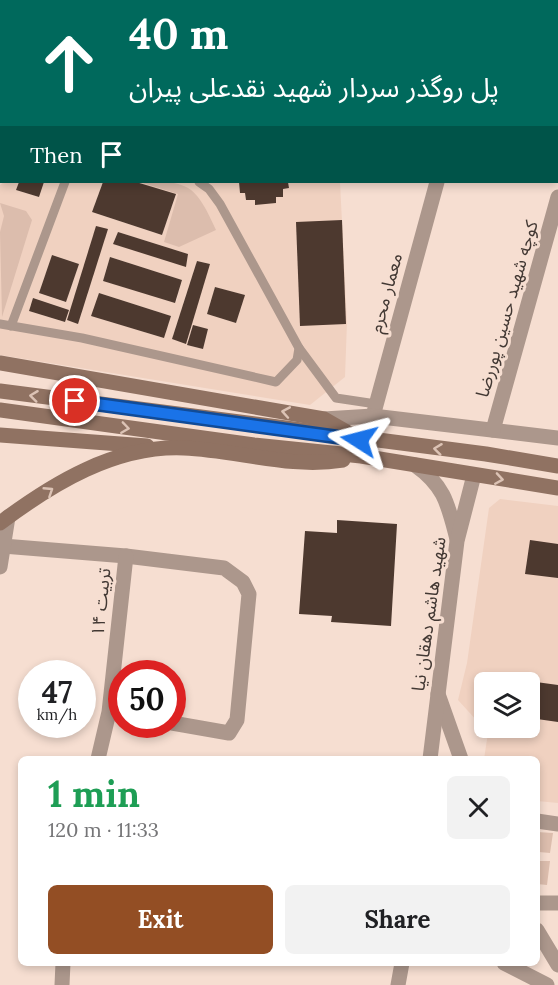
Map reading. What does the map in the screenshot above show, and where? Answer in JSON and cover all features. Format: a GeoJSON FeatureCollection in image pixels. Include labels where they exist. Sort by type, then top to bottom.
{"type":"FeatureCollection","features":[{"type":"Feature","properties":{"kind":"main road"},"geometry":{"type":"LineString","coordinates":[[0,363],[324,419],[359,440]]}},
{"type":"Feature","properties":{"kind":"main road"},"geometry":{"type":"LineString","coordinates":[[0,372],[19,368]]}},
{"type":"Feature","properties":{"kind":"main road"},"geometry":{"type":"LineString","coordinates":[[3,391],[359,440],[486,454],[558,466]]}},
{"type":"Feature","properties":{"kind":"main road"},"geometry":{"type":"LineString","coordinates":[[2,411],[254,445],[361,456],[558,488]]}},
{"type":"Feature","properties":{"kind":"main road"},"geometry":{"type":"LineString","coordinates":[[0,435],[177,448],[319,464],[361,456]]}},
{"type":"Feature","properties":{"kind":"main road"},"geometry":{"type":"LineString","coordinates":[[4,520],[74,474],[131,454],[177,448]]}},
{"type":"Feature","properties":{"kind":"street","name":"معمار محرم"},"geometry":{"type":"LineString","coordinates":[[375,410],[437,183]]}},
{"type":"Feature","properties":{"kind":"street","name":"کوچه شهید حسین پوررضا"},"geometry":{"type":"LineString","coordinates":[[493,430],[558,197]]}},
{"type":"Feature","properties":{"kind":"street"},"geometry":{"type":"LineString","coordinates":[[324,419],[375,410],[493,430],[558,438]]}},
{"type":"Feature","properties":{"kind":"street"},"geometry":{"type":"LineString","coordinates":[[416,465],[434,478],[448,507],[457,542]]}},
{"type":"Feature","properties":{"kind":"street","name":"شهید هاشم دهقان نیا"},"geometry":{"type":"LineString","coordinates":[[430,756],[457,542],[474,475]]}},
{"type":"Feature","properties":{"kind":"street"},"geometry":{"type":"LineString","coordinates":[[0,567],[4,520]]}},
{"type":"Feature","properties":{"kind":"street"},"geometry":{"type":"LineString","coordinates":[[3,546],[126,556],[224,568],[243,582],[249,594],[237,720],[229,733],[186,725]]}},
{"type":"Feature","properties":{"kind":"street","name":"تربیت ۱۴"},"geometry":{"type":"LineString","coordinates":[[119,660],[126,556]]}},
{"type":"Feature","properties":{"kind":"street"},"geometry":{"type":"LineString","coordinates":[[437,690],[460,756]]}},
{"type":"Feature","properties":{"kind":"street","name":"تربیت ۱۴"},"geometry":{"type":"LineString","coordinates":[[99,756],[108,732]]}},
{"type":"Feature","properties":{"kind":"street"},"geometry":{"type":"LineString","coordinates":[[540,821],[558,824]]}},
{"type":"Feature","properties":{"kind":"street"},"geometry":{"type":"LineString","coordinates":[[540,903],[558,903]]}},
{"type":"Feature","properties":{"kind":"street"},"geometry":{"type":"LineString","coordinates":[[540,935],[558,965]]}},
{"type":"Feature","properties":{"kind":"street"},"geometry":{"type":"LineString","coordinates":[[62,985],[63,966]]}},
{"type":"Feature","properties":{"kind":"street"},"geometry":{"type":"LineString","coordinates":[[398,985],[401,966]]}},
{"type":"Feature","properties":{"kind":"street"},"geometry":{"type":"LineString","coordinates":[[510,966],[547,985]]}},
{"type":"Feature","properties":{"kind":"lane"},"geometry":{"type":"LineString","coordinates":[[11,326],[65,183]]}},
{"type":"Feature","properties":{"kind":"lane"},"geometry":{"type":"LineString","coordinates":[[201,183],[210,189],[220,204],[299,348],[336,398],[375,410]]}},
{"type":"Feature","properties":{"kind":"lane"},"geometry":{"type":"LineString","coordinates":[[0,324],[82,338],[276,382],[297,360],[299,348]]}},
{"type":"Feature","properties":{"kind":"shaded area"},"geometry":{"type":"Polygon","coordinates":[[[3,183],[19,183],[16,190],[39,197],[44,183],[103,183],[92,212],[162,235],[176,195],[139,183],[239,183],[240,193],[245,193],[246,200],[255,200],[255,204],[276,203],[276,197],[283,197],[283,189],[289,188],[288,183],[340,183],[347,322],[345,377],[310,405],[0,355],[0,185],[3,183]],[[118,232],[114,244],[186,266],[188,254],[118,232]],[[52,255],[39,293],[65,302],[79,264],[52,255]],[[110,257],[103,281],[176,302],[182,280],[110,257]],[[197,261],[172,339],[210,264],[197,261]],[[215,287],[207,314],[236,323],[244,295],[215,287]],[[99,293],[92,316],[164,338],[171,316],[99,293]],[[33,298],[29,311],[65,322],[69,310],[33,298]],[[193,325],[187,345],[203,349],[208,330],[193,325]]]}},
{"type":"Feature","properties":{"kind":"shaded area"},"geometry":{"type":"Polygon","coordinates":[[[143,183],[170,183],[188,188],[202,203],[216,230],[179,247],[164,242],[178,194],[143,183]]]}},
{"type":"Feature","properties":{"kind":"shaded area"},"geometry":{"type":"Polygon","coordinates":[[[0,203],[26,211],[32,220],[2,317],[0,232],[4,216],[0,203]]]}},
{"type":"Feature","properties":{"kind":"shaded area"},"geometry":{"type":"Polygon","coordinates":[[[500,499],[558,506],[558,803],[540,801],[540,756],[484,756],[487,738],[540,738],[540,672],[474,672],[474,718],[458,700],[467,663],[489,508],[500,499]]]}},
{"type":"Feature","properties":{"kind":"shaded area"},"geometry":{"type":"Polygon","coordinates":[[[540,832],[553,833],[550,853],[540,852],[540,832]]]}},
{"type":"Feature","properties":{"kind":"shaded area"},"geometry":{"type":"Polygon","coordinates":[[[540,861],[550,861],[547,885],[540,884],[540,861]]]}},
{"type":"Feature","properties":{"kind":"building"},"geometry":{"type":"Polygon","coordinates":[[[19,183],[44,183],[39,197],[16,190],[19,183]]]}},
{"type":"Feature","properties":{"kind":"building"},"geometry":{"type":"Polygon","coordinates":[[[103,183],[139,183],[176,194],[162,235],[92,212],[103,183]]]}},
{"type":"Feature","properties":{"kind":"building"},"geometry":{"type":"Polygon","coordinates":[[[239,183],[288,183],[289,188],[283,189],[283,197],[276,197],[276,203],[255,205],[255,200],[246,200],[245,193],[240,193],[239,183]]]}},
{"type":"Feature","properties":{"kind":"building"},"geometry":{"type":"Polygon","coordinates":[[[342,220],[346,324],[300,326],[296,222],[342,220]]]}},
{"type":"Feature","properties":{"kind":"building"},"geometry":{"type":"Polygon","coordinates":[[[96,226],[108,229],[78,324],[67,320],[96,226]]]}},
{"type":"Feature","properties":{"kind":"building"},"geometry":{"type":"Polygon","coordinates":[[[118,232],[188,254],[186,267],[113,244],[118,232]]]}},
{"type":"Feature","properties":{"kind":"building"},"geometry":{"type":"Polygon","coordinates":[[[52,255],[79,264],[66,302],[39,293],[52,255]]]}},
{"type":"Feature","properties":{"kind":"building"},"geometry":{"type":"Polygon","coordinates":[[[110,257],[182,280],[175,303],[103,281],[110,257]]]}},
{"type":"Feature","properties":{"kind":"building"},"geometry":{"type":"Polygon","coordinates":[[[197,261],[210,264],[186,344],[172,339],[197,261]]]}},
{"type":"Feature","properties":{"kind":"building"},"geometry":{"type":"Polygon","coordinates":[[[215,287],[245,295],[236,323],[207,314],[215,287]]]}},
{"type":"Feature","properties":{"kind":"building"},"geometry":{"type":"Polygon","coordinates":[[[99,293],[171,316],[164,338],[91,316],[99,293]]]}},
{"type":"Feature","properties":{"kind":"building"},"geometry":{"type":"Polygon","coordinates":[[[33,298],[69,310],[65,322],[29,311],[33,298]]]}},
{"type":"Feature","properties":{"kind":"building"},"geometry":{"type":"Polygon","coordinates":[[[193,325],[208,329],[203,349],[187,345],[193,325]]]}},
{"type":"Feature","properties":{"kind":"building"},"geometry":{"type":"Polygon","coordinates":[[[337,520],[397,524],[391,626],[331,622],[332,616],[299,614],[305,531],[337,533],[337,520]]]}},
{"type":"Feature","properties":{"kind":"building"},"geometry":{"type":"Polygon","coordinates":[[[530,540],[558,544],[558,578],[525,574],[530,540]]]}},
{"type":"Feature","properties":{"kind":"building"},"geometry":{"type":"Polygon","coordinates":[[[540,683],[558,685],[558,722],[540,719],[540,683]]]}},
{"type":"Feature","properties":{"kind":"route"},"geometry":{"type":"LineString","coordinates":[[75,401],[359,440]]}}]}
